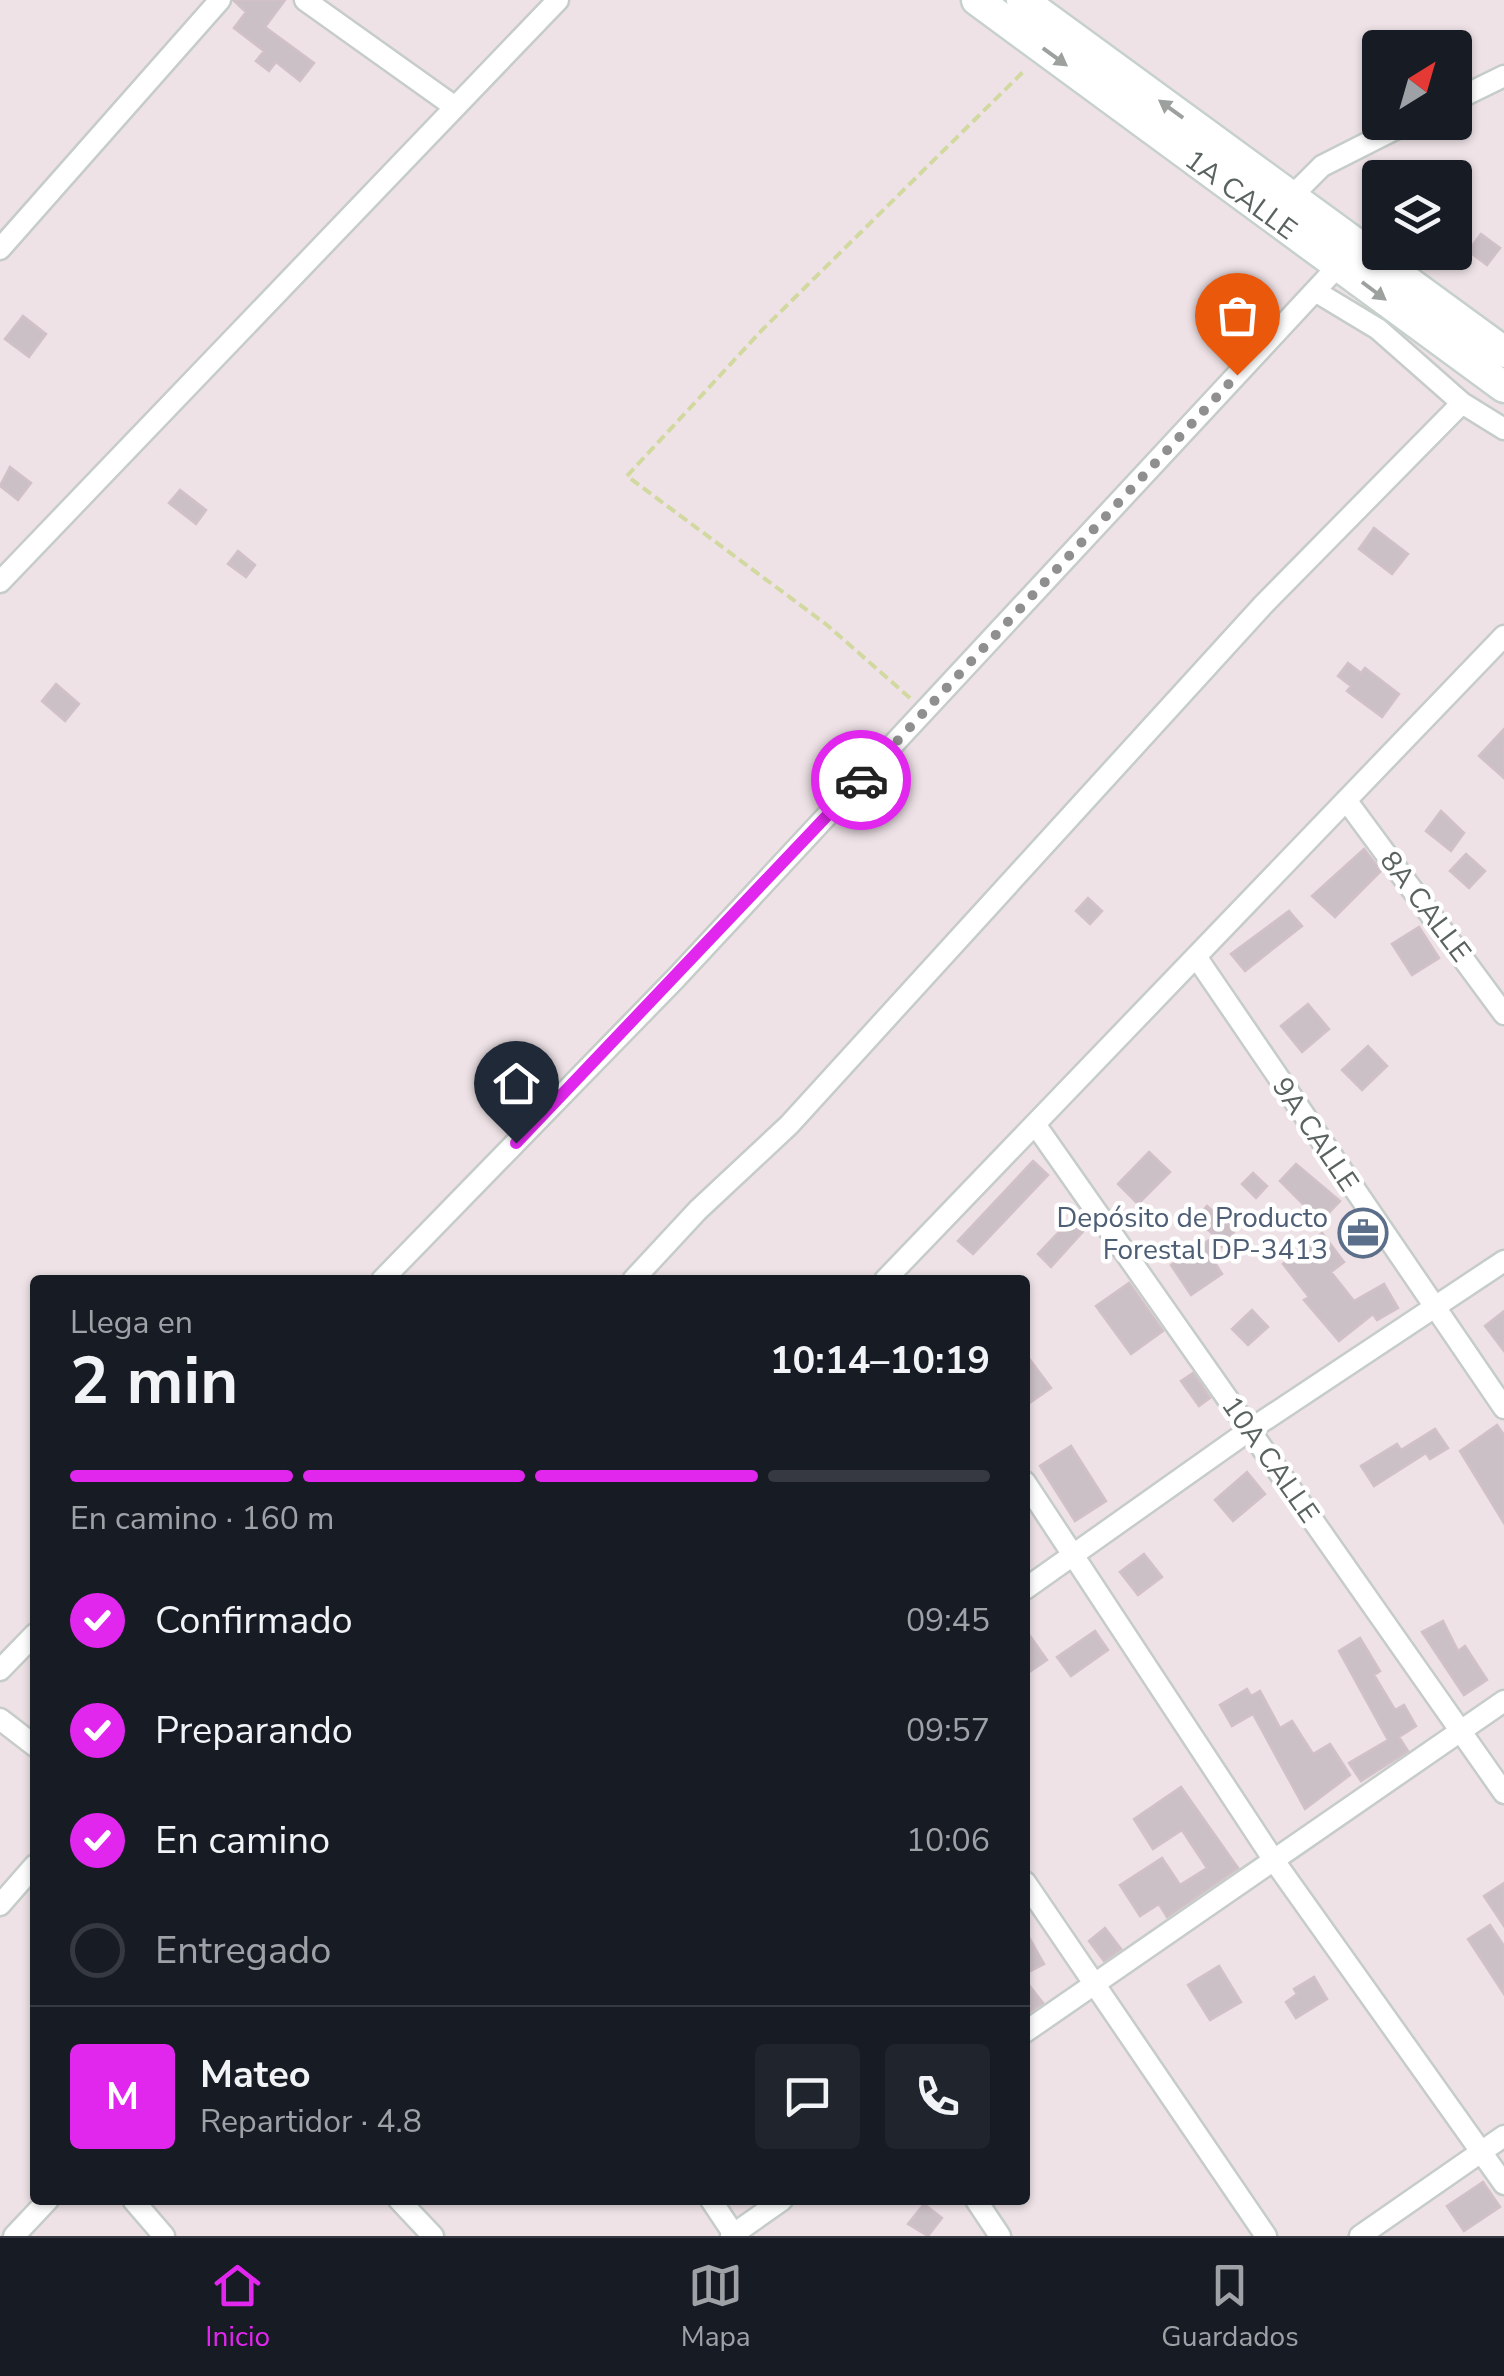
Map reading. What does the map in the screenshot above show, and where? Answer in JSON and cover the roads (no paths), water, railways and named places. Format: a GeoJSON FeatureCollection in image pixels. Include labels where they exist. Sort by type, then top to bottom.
{"type":"FeatureCollection","features":[{"type":"Feature","properties":{"kind":"main road","name":"1A CALLE"},"geometry":{"type":"LineString","coordinates":[[977,0],[1044,50],[1504,352]]}},
{"type":"Feature","properties":{"kind":"main road","name":"1A CALLE"},"geometry":{"type":"LineString","coordinates":[[1022,0],[1282,207],[1339,264],[1504,386]]}},
{"type":"Feature","properties":{"kind":"street"},"geometry":{"type":"LineString","coordinates":[[0,249],[220,0]]}},
{"type":"Feature","properties":{"kind":"street"},"geometry":{"type":"LineString","coordinates":[[305,0],[455,107]]}},
{"type":"Feature","properties":{"kind":"street"},"geometry":{"type":"LineString","coordinates":[[0,582],[558,0]]}},
{"type":"Feature","properties":{"kind":"street"},"geometry":{"type":"LineString","coordinates":[[1472,92],[1504,76]]}},
{"type":"Feature","properties":{"kind":"street"},"geometry":{"type":"LineString","coordinates":[[1282,207],[1322,166],[1373,140]]}},
{"type":"Feature","properties":{"kind":"street"},"geometry":{"type":"LineString","coordinates":[[387,1275],[676,978],[1339,264]]}},
{"type":"Feature","properties":{"kind":"street"},"geometry":{"type":"LineString","coordinates":[[1315,291],[1378,329],[1462,403],[1504,430]]}},
{"type":"Feature","properties":{"kind":"street"},"geometry":{"type":"LineString","coordinates":[[637,1275],[698,1210],[789,1125],[1237,633],[1462,403]]}},
{"type":"Feature","properties":{"kind":"street"},"geometry":{"type":"LineString","coordinates":[[893,1275],[1504,636]]}},
{"type":"Feature","properties":{"kind":"street","name":"8A CALLE"},"geometry":{"type":"LineString","coordinates":[[1346,800],[1504,1014]]}},
{"type":"Feature","properties":{"kind":"street","name":"9A CALLE"},"geometry":{"type":"LineString","coordinates":[[1197,958],[1504,1408]]}},
{"type":"Feature","properties":{"kind":"street","name":"10A CALLE"},"geometry":{"type":"LineString","coordinates":[[1037,1127],[1504,1793]]}},
{"type":"Feature","properties":{"kind":"street"},"geometry":{"type":"LineString","coordinates":[[1030,1586],[1251,1429],[1504,1261]]}},
{"type":"Feature","properties":{"kind":"street"},"geometry":{"type":"LineString","coordinates":[[1030,1490],[1276,1862],[1504,2184]]}},
{"type":"Feature","properties":{"kind":"street"},"geometry":{"type":"LineString","coordinates":[[0,1670],[30,1639]]}},
{"type":"Feature","properties":{"kind":"street"},"geometry":{"type":"LineString","coordinates":[[1030,2029],[1504,1701]]}},
{"type":"Feature","properties":{"kind":"street"},"geometry":{"type":"LineString","coordinates":[[0,1719],[30,1742]]}},
{"type":"Feature","properties":{"kind":"street"},"geometry":{"type":"LineString","coordinates":[[0,1905],[30,1872]]}},
{"type":"Feature","properties":{"kind":"street"},"geometry":{"type":"LineString","coordinates":[[1030,1890],[1266,2236]]}},
{"type":"Feature","properties":{"kind":"street"},"geometry":{"type":"LineString","coordinates":[[1360,2236],[1504,2136]]}},
{"type":"Feature","properties":{"kind":"street"},"geometry":{"type":"LineString","coordinates":[[14,2236],[43,2205]]}},
{"type":"Feature","properties":{"kind":"street"},"geometry":{"type":"LineString","coordinates":[[138,2205],[164,2236]]}},
{"type":"Feature","properties":{"kind":"street"},"geometry":{"type":"LineString","coordinates":[[405,2205],[433,2236]]}},
{"type":"Feature","properties":{"kind":"street"},"geometry":{"type":"LineString","coordinates":[[714,2205],[733,2235],[775,2205]]}},
{"type":"Feature","properties":{"kind":"street"},"geometry":{"type":"LineString","coordinates":[[979,2205],[1000,2236]]}},
{"type":"Feature","properties":{"kind":"place","name":"Depósito de Producto Forestal DP-3413"},"geometry":{"type":"Point","coordinates":[1363,1233]}}]}
